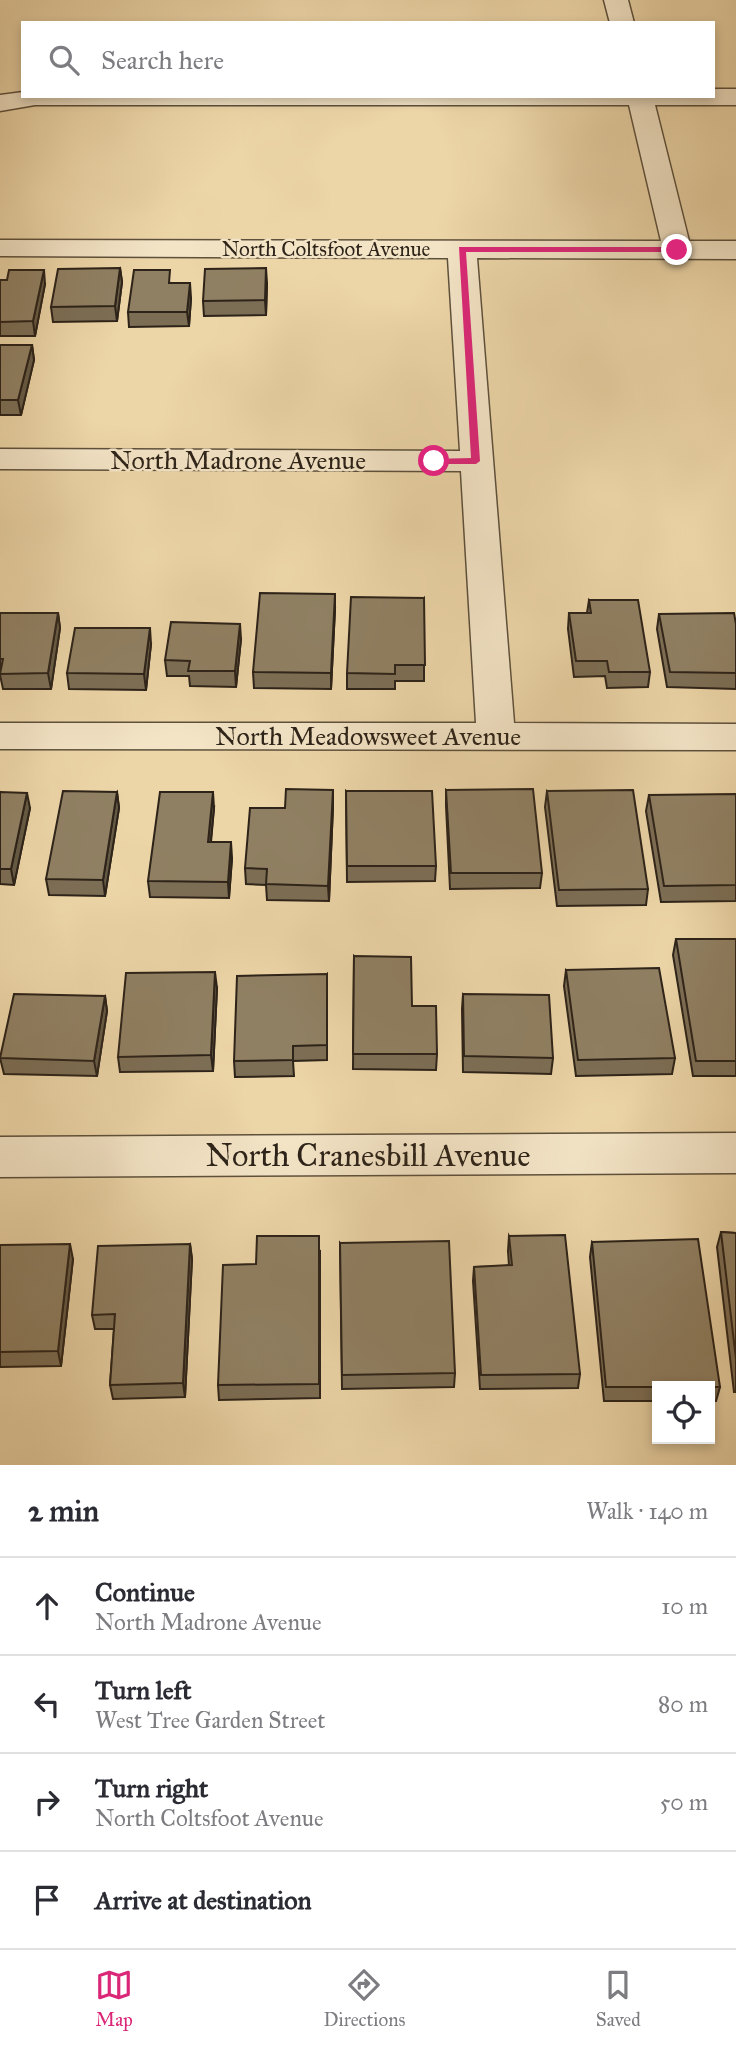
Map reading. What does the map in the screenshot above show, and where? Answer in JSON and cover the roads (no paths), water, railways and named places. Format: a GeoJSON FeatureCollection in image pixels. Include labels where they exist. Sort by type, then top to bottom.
{"type":"FeatureCollection","features":[{"type":"Feature","properties":{"kind":"street"},"geometry":{"type":"LineString","coordinates":[[616,0],[621,21]]}},
{"type":"Feature","properties":{"kind":"street"},"geometry":{"type":"LineString","coordinates":[[715,97],[736,97]]}},
{"type":"Feature","properties":{"kind":"street"},"geometry":{"type":"LineString","coordinates":[[4,102],[29,98]]}},
{"type":"Feature","properties":{"kind":"street"},"geometry":{"type":"LineString","coordinates":[[640,98],[677,250]]}},
{"type":"Feature","properties":{"kind":"street","name":"North Coltsfoot Avenue"},"geometry":{"type":"LineString","coordinates":[[0,248],[736,250]]}},
{"type":"Feature","properties":{"kind":"street"},"geometry":{"type":"LineString","coordinates":[[462,249],[496,737]]}},
{"type":"Feature","properties":{"kind":"street","name":"North Madrone Avenue"},"geometry":{"type":"LineString","coordinates":[[0,459],[476,461]]}},
{"type":"Feature","properties":{"kind":"street","name":"North Meadowsweet Avenue"},"geometry":{"type":"LineString","coordinates":[[0,736],[736,737]]}},
{"type":"Feature","properties":{"kind":"street","name":"North Cranesbill Avenue"},"geometry":{"type":"LineString","coordinates":[[0,1157],[736,1153]]}}]}
